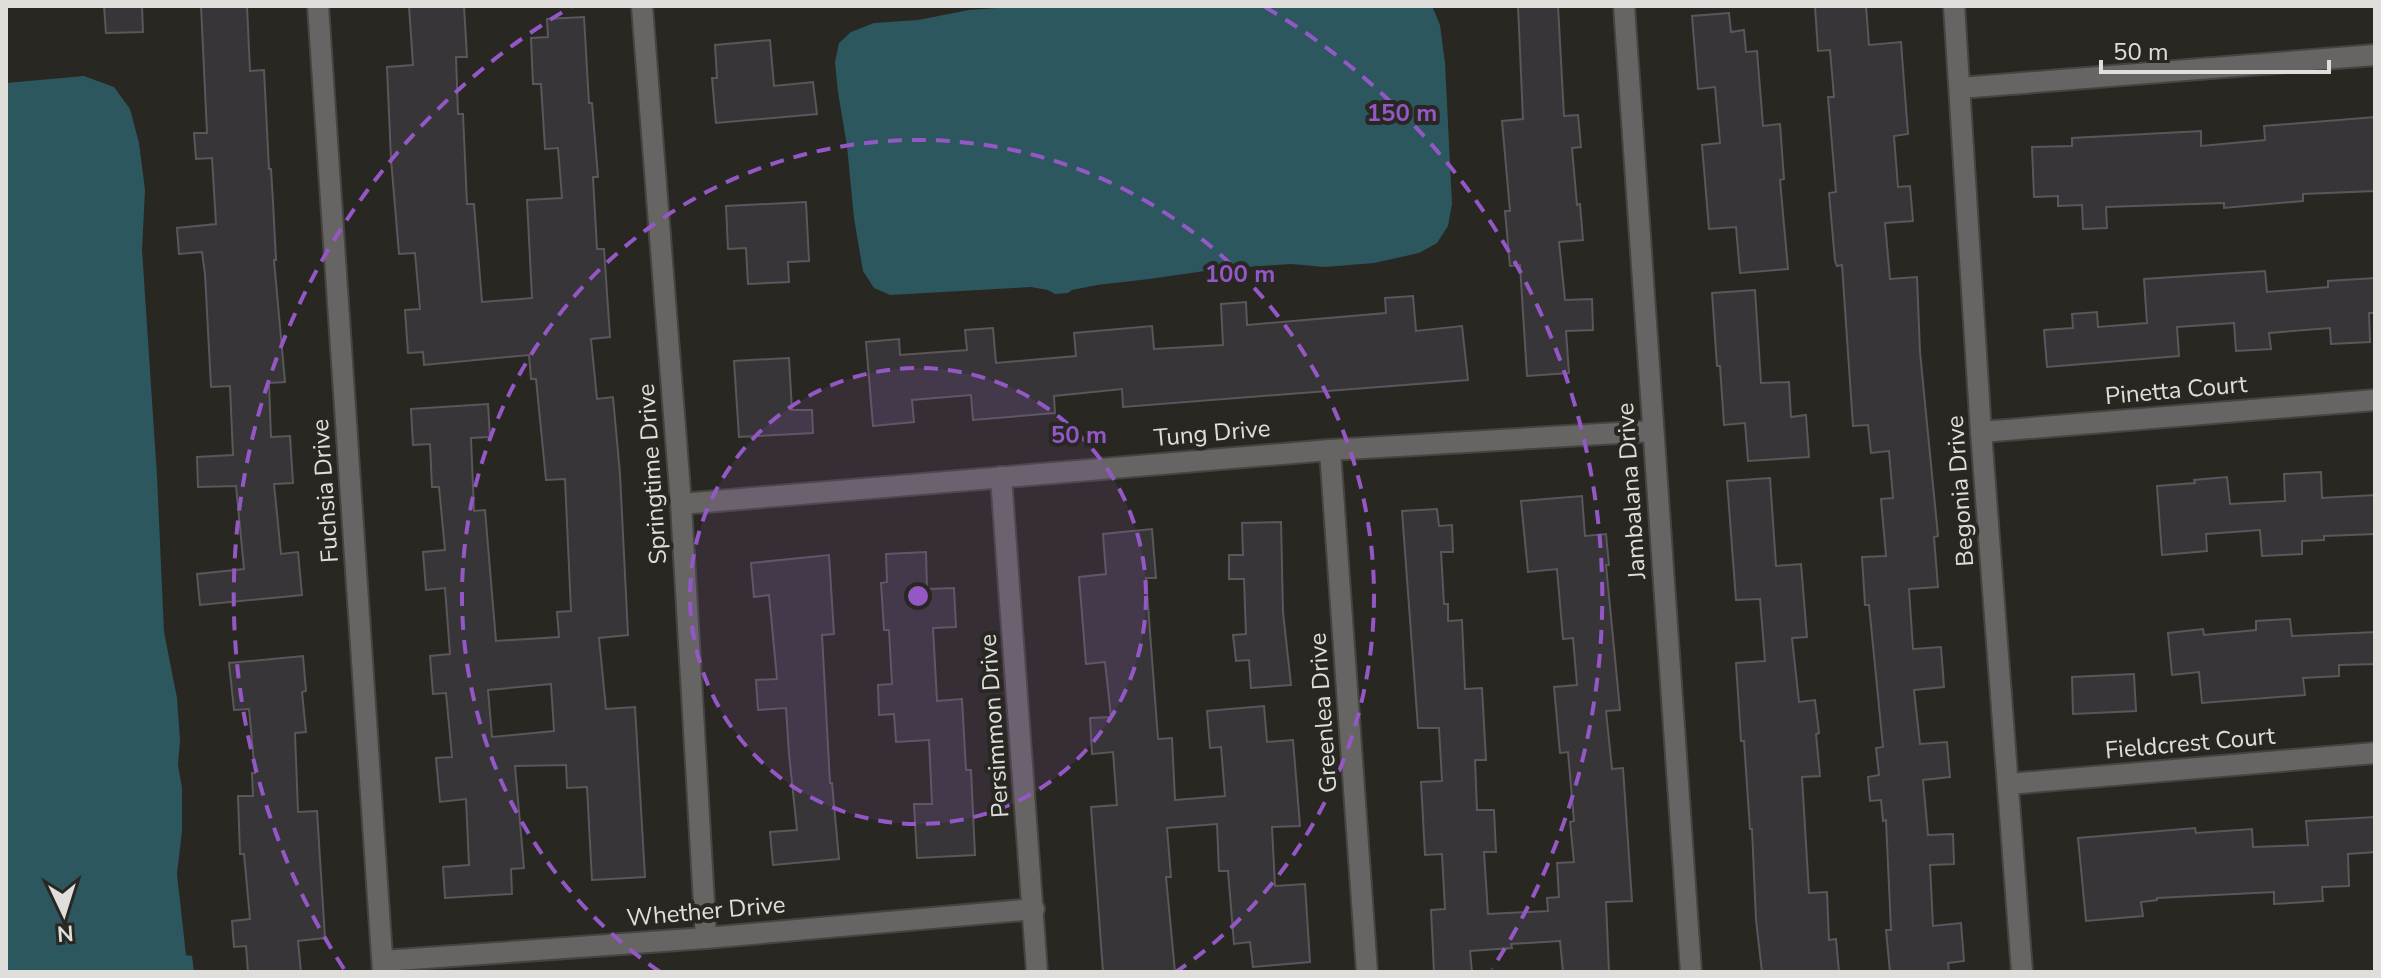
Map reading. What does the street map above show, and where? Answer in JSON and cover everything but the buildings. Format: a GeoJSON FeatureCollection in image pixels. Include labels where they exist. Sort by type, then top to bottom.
{"type":"FeatureCollection","features":[{"type":"Feature","properties":{"kind":"street","name":"Fuchsia Drive"},"geometry":{"type":"LineString","coordinates":[[318,6],[383,966]]}},
{"type":"Feature","properties":{"kind":"street","name":"Springtime Drive"},"geometry":{"type":"LineString","coordinates":[[642,6],[681,504],[706,938]]}},
{"type":"Feature","properties":{"kind":"street","name":"Jambalana Drive"},"geometry":{"type":"LineString","coordinates":[[1624,6],[1691,972]]}},
{"type":"Feature","properties":{"kind":"street","name":"Begonia Drive"},"geometry":{"type":"LineString","coordinates":[[1954,6],[1981,432],[2022,972]]}},
{"type":"Feature","properties":{"kind":"street"},"geometry":{"type":"LineString","coordinates":[[1960,88],[2375,55]]}},
{"type":"Feature","properties":{"kind":"street","name":"Pinetta Court"},"geometry":{"type":"LineString","coordinates":[[1981,432],[2375,400]]}},
{"type":"Feature","properties":{"kind":"street","name":"Tung Drive"},"geometry":{"type":"LineString","coordinates":[[681,504],[1330,450],[1653,431]]}},
{"type":"Feature","properties":{"kind":"street","name":"Greenlea Drive"},"geometry":{"type":"LineString","coordinates":[[1330,450],[1367,972]]}},
{"type":"Feature","properties":{"kind":"street","name":"Persimmon Drive"},"geometry":{"type":"LineString","coordinates":[[1001,477],[1037,972]]}},
{"type":"Feature","properties":{"kind":"street","name":"Fieldcrest Court"},"geometry":{"type":"LineString","coordinates":[[2009,784],[2375,753]]}},
{"type":"Feature","properties":{"kind":"street","name":"Whether Drive"},"geometry":{"type":"LineString","coordinates":[[383,966],[1034,909]]}},
{"type":"Feature","properties":{"kind":"water"},"geometry":{"type":"Polygon","coordinates":[[[1027,6],[1432,6],[1440,25],[1445,63],[1452,204],[1448,226],[1437,243],[1419,253],[1374,263],[1219,269],[1097,285],[1055,294],[1031,287],[890,295],[874,288],[863,271],[854,218],[835,62],[839,43],[851,32],[874,23],[918,20],[969,10],[1027,6]]]}},
{"type":"Feature","properties":{"kind":"water"},"geometry":{"type":"Polygon","coordinates":[[[84,76],[114,87],[130,109],[139,143],[145,190],[142,250],[164,632],[177,698],[180,740],[178,765],[182,788],[182,831],[177,874],[186,955],[192,956],[194,972],[6,972],[6,83],[84,76]]]}}]}
